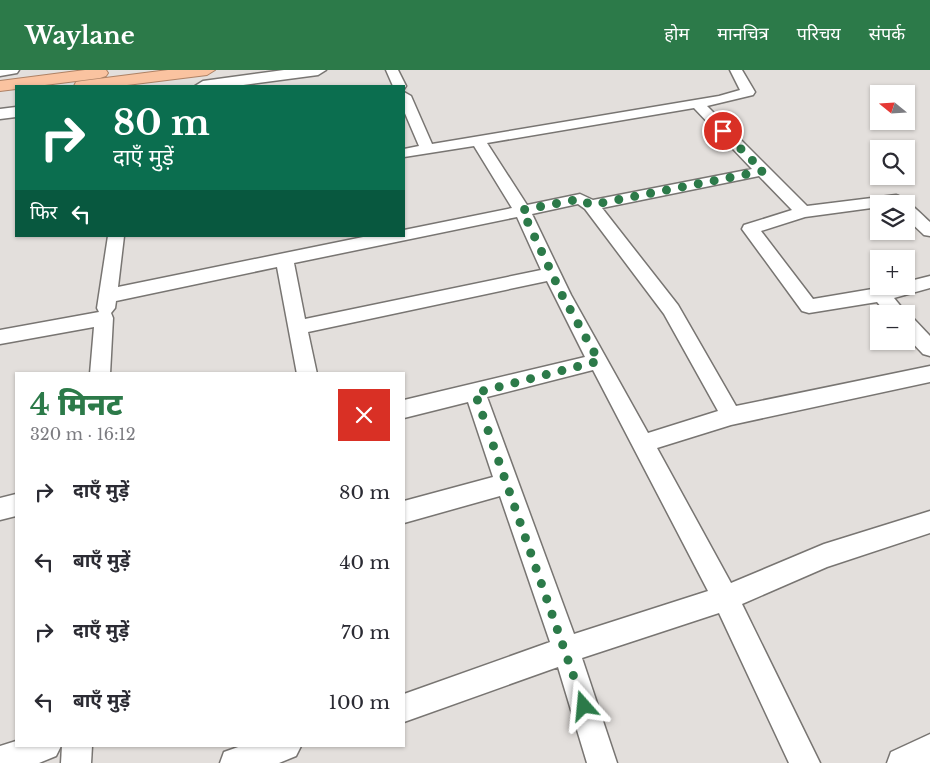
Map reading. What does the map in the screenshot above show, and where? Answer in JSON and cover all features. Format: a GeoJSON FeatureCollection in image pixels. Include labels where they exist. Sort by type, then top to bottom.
{"type":"FeatureCollection","features":[{"type":"Feature","properties":{"kind":"highway"},"geometry":{"type":"LineString","coordinates":[[0,86],[126,70]]}},
{"type":"Feature","properties":{"kind":"highway"},"geometry":{"type":"LineString","coordinates":[[90,85],[207,70]]}},
{"type":"Feature","properties":{"kind":"highway"},"geometry":{"type":"LineString","coordinates":[[0,97],[15,95]]}},
{"type":"Feature","properties":{"kind":"street"},"geometry":{"type":"LineString","coordinates":[[0,71],[10,70]]}},
{"type":"Feature","properties":{"kind":"street"},"geometry":{"type":"LineString","coordinates":[[210,85],[318,70]]}},
{"type":"Feature","properties":{"kind":"street"},"geometry":{"type":"LineString","coordinates":[[392,70],[400,85]]}},
{"type":"Feature","properties":{"kind":"street"},"geometry":{"type":"LineString","coordinates":[[405,153],[697,104],[748,92],[736,70]]}},
{"type":"Feature","properties":{"kind":"street"},"geometry":{"type":"LineString","coordinates":[[405,98],[427,149]]}},
{"type":"Feature","properties":{"kind":"street"},"geometry":{"type":"LineString","coordinates":[[697,104],[802,212]]}},
{"type":"Feature","properties":{"kind":"street"},"geometry":{"type":"LineString","coordinates":[[0,114],[15,112]]}},
{"type":"Feature","properties":{"kind":"street"},"geometry":{"type":"LineString","coordinates":[[478,141],[522,210],[552,274],[726,598],[805,763]]}},
{"type":"Feature","properties":{"kind":"street"},"geometry":{"type":"LineString","coordinates":[[591,205],[763,171]]}},
{"type":"Feature","properties":{"kind":"street"},"geometry":{"type":"LineString","coordinates":[[405,235],[580,199],[591,205],[671,310],[731,416]]}},
{"type":"Feature","properties":{"kind":"street"},"geometry":{"type":"LineString","coordinates":[[870,203],[802,212],[750,229],[809,306],[881,296],[930,282]]}},
{"type":"Feature","properties":{"kind":"street"},"geometry":{"type":"LineString","coordinates":[[915,217],[930,231]]}},
{"type":"Feature","properties":{"kind":"street"},"geometry":{"type":"LineString","coordinates":[[100,372],[104,318],[116,237]]}},
{"type":"Feature","properties":{"kind":"street"},"geometry":{"type":"LineString","coordinates":[[108,296],[391,237]]}},
{"type":"Feature","properties":{"kind":"street"},"geometry":{"type":"LineString","coordinates":[[284,259],[300,327],[307,372]]}},
{"type":"Feature","properties":{"kind":"street"},"geometry":{"type":"LineString","coordinates":[[300,327],[552,274]]}},
{"type":"Feature","properties":{"kind":"street"},"geometry":{"type":"LineString","coordinates":[[881,296],[890,305]]}},
{"type":"Feature","properties":{"kind":"street"},"geometry":{"type":"LineString","coordinates":[[0,336],[104,318]]}},
{"type":"Feature","properties":{"kind":"street"},"geometry":{"type":"LineString","coordinates":[[915,333],[930,349]]}},
{"type":"Feature","properties":{"kind":"street"},"geometry":{"type":"LineString","coordinates":[[405,409],[599,361]]}},
{"type":"Feature","properties":{"kind":"street"},"geometry":{"type":"LineString","coordinates":[[644,444],[731,416],[930,374]]}},
{"type":"Feature","properties":{"kind":"street"},"geometry":{"type":"LineString","coordinates":[[475,393],[566,650],[602,763]]}},
{"type":"Feature","properties":{"kind":"street"},"geometry":{"type":"LineString","coordinates":[[405,512],[507,484]]}},
{"type":"Feature","properties":{"kind":"street"},"geometry":{"type":"LineString","coordinates":[[0,509],[15,505]]}},
{"type":"Feature","properties":{"kind":"street"},"geometry":{"type":"LineString","coordinates":[[405,708],[566,650],[726,598],[824,556],[930,522]]}},
{"type":"Feature","properties":{"kind":"street"},"geometry":{"type":"LineString","coordinates":[[0,761],[43,747]]}},
{"type":"Feature","properties":{"kind":"street"},"geometry":{"type":"LineString","coordinates":[[76,763],[77,747]]}},
{"type":"Feature","properties":{"kind":"street"},"geometry":{"type":"LineString","coordinates":[[234,763],[283,747]]}},
{"type":"Feature","properties":{"kind":"street"},"geometry":{"type":"LineString","coordinates":[[902,763],[930,749]]}},
{"type":"Feature","properties":{"kind":"route"},"geometry":{"type":"LineString","coordinates":[[584,706],[475,393],[599,361],[562,295],[522,210],[580,199],[591,205],[763,171],[723,131]]}}]}
